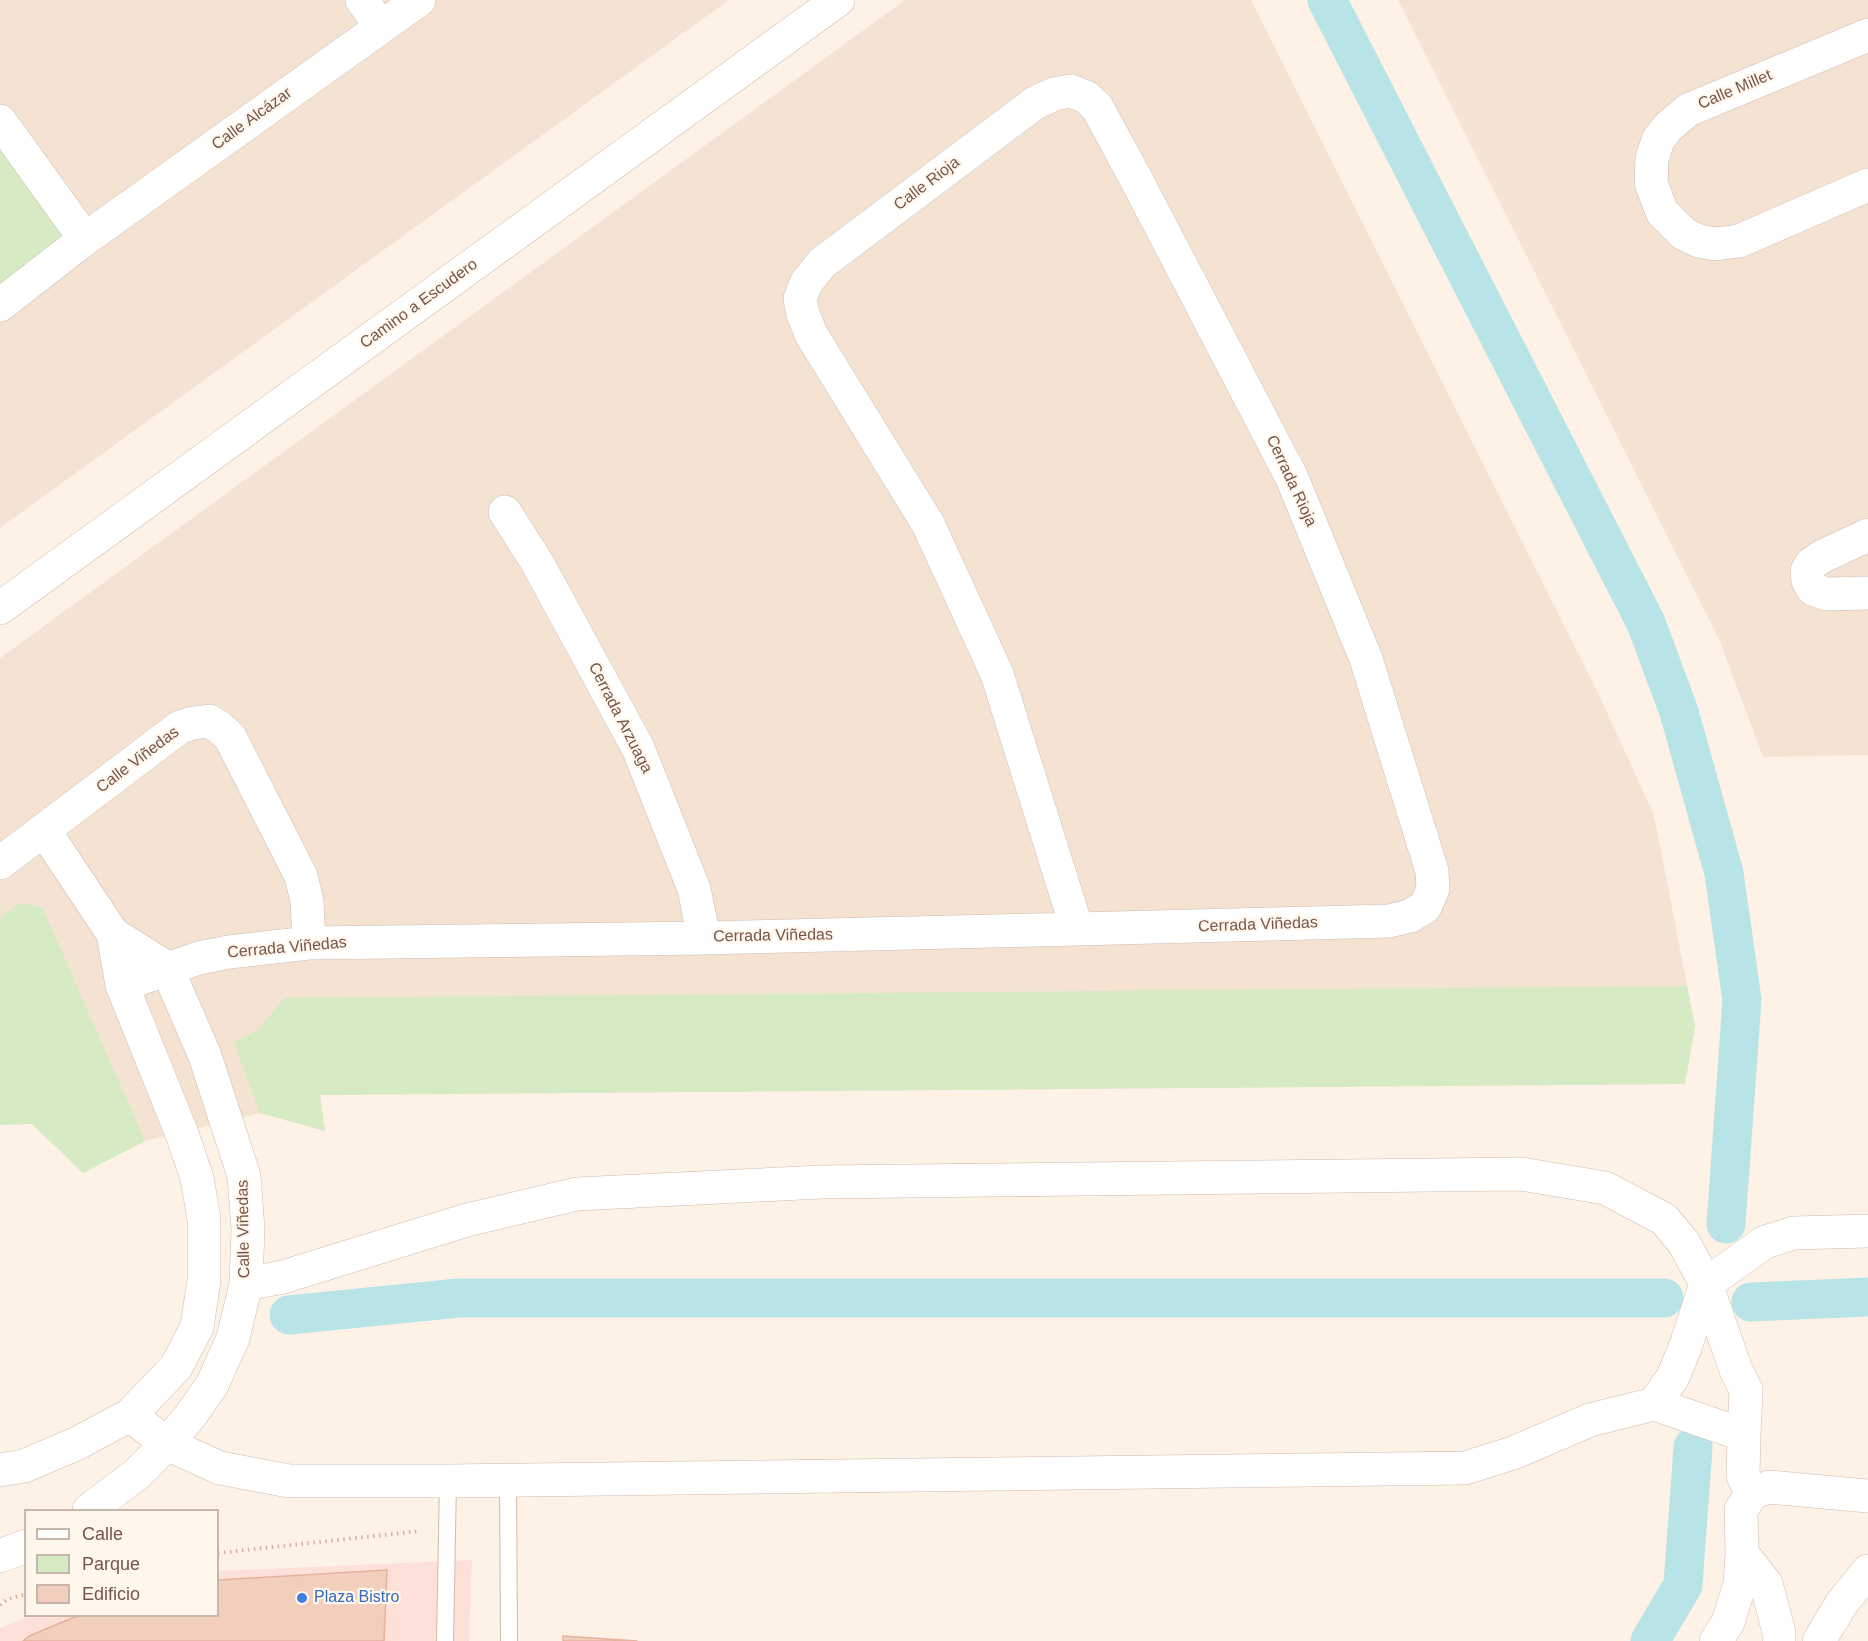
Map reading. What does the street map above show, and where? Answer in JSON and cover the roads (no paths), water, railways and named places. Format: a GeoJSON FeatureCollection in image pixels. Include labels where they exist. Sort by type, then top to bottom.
{"type":"FeatureCollection","features":[{"type":"Feature","properties":{"kind":"street"},"geometry":{"type":"LineString","coordinates":[[362,0],[381,27]]}},
{"type":"Feature","properties":{"kind":"street","name":"Calle Alcázar"},"geometry":{"type":"LineString","coordinates":[[0,305],[86,239],[419,0]]}},
{"type":"Feature","properties":{"kind":"street","name":"Camino a Escudero"},"geometry":{"type":"LineString","coordinates":[[0,608],[838,0]]}},
{"type":"Feature","properties":{"kind":"street","name":"Calle Millet"},"geometry":{"type":"LineString","coordinates":[[1868,34],[1688,110],[1668,127],[1658,140],[1652,159],[1651,183],[1662,212],[1684,234],[1699,241],[1715,244],[1739,240],[1868,185]]}},
{"type":"Feature","properties":{"kind":"street","name":"Calle Rioja"},"geometry":{"type":"LineString","coordinates":[[1071,92],[1054,94],[1035,103],[822,263],[806,284],[800,299],[803,314],[812,334],[928,524],[997,674],[1077,930]]}},
{"type":"Feature","properties":{"kind":"street","name":"Cerrada Rioja"},"geometry":{"type":"LineString","coordinates":[[1071,92],[1086,97],[1096,107],[1292,478],[1366,659],[1432,872],[1433,889],[1425,907]]}},
{"type":"Feature","properties":{"kind":"street"},"geometry":{"type":"LineString","coordinates":[[0,121],[86,239]]}},
{"type":"Feature","properties":{"kind":"street","name":"Cerrada Arzuaga"},"geometry":{"type":"LineString","coordinates":[[505,512],[538,564],[638,748],[694,889],[704,938]]}},
{"type":"Feature","properties":{"kind":"street"},"geometry":{"type":"LineString","coordinates":[[1868,535],[1821,556],[1811,564],[1807,571],[1808,581],[1813,589],[1826,594],[1868,593]]}},
{"type":"Feature","properties":{"kind":"street","name":"Calle Viñedas"},"geometry":{"type":"LineString","coordinates":[[0,863],[180,727],[209,722],[230,737],[301,876],[307,901],[309,943]]}},
{"type":"Feature","properties":{"kind":"street"},"geometry":{"type":"LineString","coordinates":[[0,1470],[24,1466],[78,1443],[130,1415],[176,1366],[197,1327],[204,1280],[204,1219],[197,1178],[182,1134],[122,985],[113,934],[44,830]]}},
{"type":"Feature","properties":{"kind":"street","name":"Cerrada Viñedas"},"geometry":{"type":"LineString","coordinates":[[122,985],[199,958],[229,952],[309,943],[704,938],[1389,921],[1410,916],[1425,907]]}},
{"type":"Feature","properties":{"kind":"street"},"geometry":{"type":"LineString","coordinates":[[113,934],[167,968]]}},
{"type":"Feature","properties":{"kind":"street","name":"Calle Viñedas"},"geometry":{"type":"LineString","coordinates":[[90,1509],[136,1474],[167,1444],[212,1385],[233,1338],[246,1284],[248,1229],[244,1176],[205,1056],[167,968]]}},
{"type":"Feature","properties":{"kind":"street"},"geometry":{"type":"LineString","coordinates":[[246,1284],[284,1277],[467,1220],[577,1194],[821,1182],[1521,1174],[1605,1188],[1664,1219],[1684,1243],[1706,1284],[1736,1370],[1746,1390],[1743,1476],[1752,1493]]}},
{"type":"Feature","properties":{"kind":"street"},"geometry":{"type":"LineString","coordinates":[[197,1178],[244,1176]]}},
{"type":"Feature","properties":{"kind":"street"},"geometry":{"type":"LineString","coordinates":[[1654,1404],[1673,1377],[1706,1284],[1765,1242],[1794,1233],[1868,1231]]}},
{"type":"Feature","properties":{"kind":"street"},"geometry":{"type":"LineString","coordinates":[[130,1415],[167,1444],[220,1468],[289,1480],[448,1481],[1465,1468],[1513,1453],[1590,1420],[1654,1404],[1744,1435]]}},
{"type":"Feature","properties":{"kind":"street"},"geometry":{"type":"LineString","coordinates":[[1716,1641],[1728,1622],[1740,1584],[1741,1510],[1752,1493],[1769,1487],[1868,1496]]}},
{"type":"Feature","properties":{"kind":"street"},"geometry":{"type":"LineString","coordinates":[[0,1556],[24,1547]]}},
{"type":"Feature","properties":{"kind":"street"},"geometry":{"type":"LineString","coordinates":[[1742,1553],[1766,1584],[1779,1641]]}},
{"type":"Feature","properties":{"kind":"street"},"geometry":{"type":"LineString","coordinates":[[1819,1641],[1842,1603],[1868,1571]]}},
{"type":"Feature","properties":{"kind":"lane"},"geometry":{"type":"LineString","coordinates":[[508,1480],[509,1641]]}},
{"type":"Feature","properties":{"kind":"lane"},"geometry":{"type":"LineString","coordinates":[[445,1641],[448,1481]]}},
{"type":"Feature","properties":{"kind":"waterway"},"geometry":{"type":"LineString","coordinates":[[1327,0],[1646,623],[1679,712],[1724,873],[1742,1000],[1726,1224]]}},
{"type":"Feature","properties":{"kind":"waterway"},"geometry":{"type":"LineString","coordinates":[[1751,1302],[1868,1297]]}},
{"type":"Feature","properties":{"kind":"waterway"},"geometry":{"type":"LineString","coordinates":[[289,1315],[459,1298],[1664,1298]]}},
{"type":"Feature","properties":{"kind":"waterway"},"geometry":{"type":"LineString","coordinates":[[1650,1641],[1683,1585],[1693,1447]]}},
{"type":"Feature","properties":{"kind":"place","name":"Plaza Bistro"},"geometry":{"type":"Point","coordinates":[302,1598]}}]}
